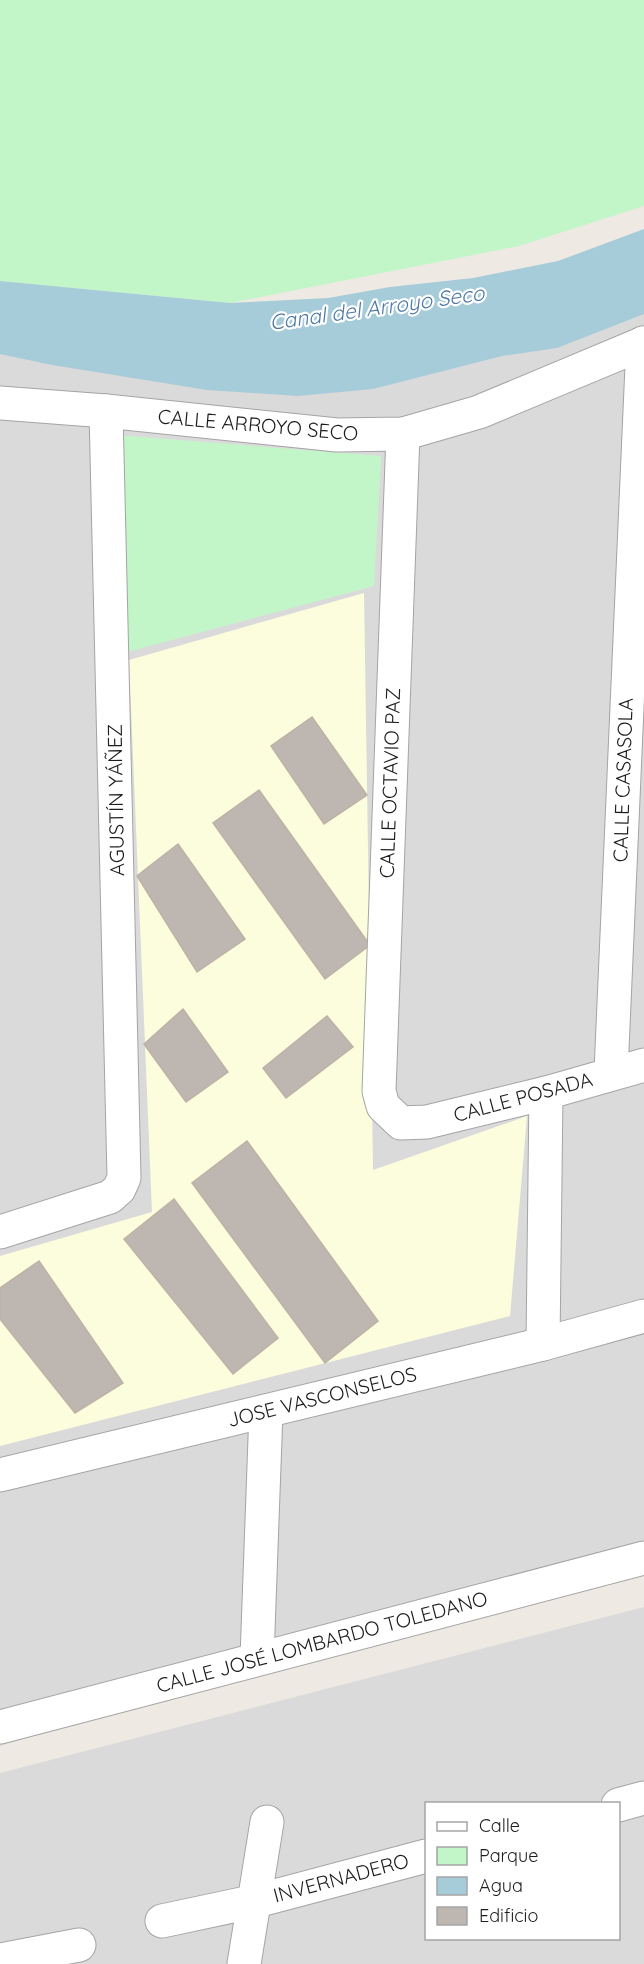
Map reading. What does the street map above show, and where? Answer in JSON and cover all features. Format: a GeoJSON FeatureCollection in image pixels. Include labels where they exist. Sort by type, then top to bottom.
{"type":"FeatureCollection","features":[{"type":"Feature","properties":{"kind":"street","name":"CALLE ARROYO SECO"},"geometry":{"type":"LineString","coordinates":[[0,403],[106,411],[337,435],[404,434],[479,412],[644,343]]}},
{"type":"Feature","properties":{"kind":"street","name":"CALLE CASASOLA"},"geometry":{"type":"LineString","coordinates":[[611,1072],[644,343]]}},
{"type":"Feature","properties":{"kind":"street","name":"AGUSTÍN YÁÑEZ"},"geometry":{"type":"LineString","coordinates":[[0,1232],[101,1201],[119,1189],[125,1168],[106,411]]}},
{"type":"Feature","properties":{"kind":"street","name":"CALLE OCTAVIO PAZ"},"geometry":{"type":"LineString","coordinates":[[401,1123],[383,1106],[379,1091],[404,434]]}},
{"type":"Feature","properties":{"kind":"street","name":"CALLE POSADA"},"geometry":{"type":"LineString","coordinates":[[401,1123],[427,1122],[546,1093],[611,1072],[644,1065]]}},
{"type":"Feature","properties":{"kind":"street"},"geometry":{"type":"LineString","coordinates":[[543,1344],[546,1093]]}},
{"type":"Feature","properties":{"kind":"street","name":"JOSE VASCONSELOS"},"geometry":{"type":"LineString","coordinates":[[0,1475],[543,1344],[644,1316]]}},
{"type":"Feature","properties":{"kind":"street"},"geometry":{"type":"LineString","coordinates":[[257,1658],[266,1411]]}},
{"type":"Feature","properties":{"kind":"street","name":"CALLE JOSÉ LOMBARDO TOLEDANO"},"geometry":{"type":"LineString","coordinates":[[0,1727],[644,1558]]}},
{"type":"Feature","properties":{"kind":"street"},"geometry":{"type":"LineString","coordinates":[[620,1804],[644,1798]]}},
{"type":"Feature","properties":{"kind":"street"},"geometry":{"type":"LineString","coordinates":[[244,1964],[267,1822]]}},
{"type":"Feature","properties":{"kind":"street","name":"INVERNADERO"},"geometry":{"type":"LineString","coordinates":[[162,1921],[256,1901],[425,1856]]}},
{"type":"Feature","properties":{"kind":"street"},"geometry":{"type":"LineString","coordinates":[[0,1960],[79,1945]]}},
{"type":"Feature","properties":{"kind":"shaded area"},"geometry":{"type":"Polygon","coordinates":[[[644,285],[644,1547],[0,1746],[0,332],[644,285]]]}},
{"type":"Feature","properties":{"kind":"shaded area"},"geometry":{"type":"Polygon","coordinates":[[[364,593],[373,1170],[527,1116],[510,1316],[0,1446],[0,1256],[152,1212],[129,660],[364,593]]]}},
{"type":"Feature","properties":{"kind":"shaded area"},"geometry":{"type":"Polygon","coordinates":[[[644,1607],[644,1964],[0,1964],[0,1773],[644,1607]]]}},
{"type":"Feature","properties":{"kind":"green space"},"geometry":{"type":"Polygon","coordinates":[[[0,0],[644,0],[644,206],[519,246],[230,303],[0,281],[0,0]]]}},
{"type":"Feature","properties":{"kind":"green space"},"geometry":{"type":"Polygon","coordinates":[[[117,435],[381,456],[374,586],[127,652],[117,435]]]}},
{"type":"Feature","properties":{"kind":"water","name":"Canal del Arroyo Seco"},"geometry":{"type":"Polygon","coordinates":[[[644,229],[644,314],[557,348],[502,356],[373,389],[298,396],[207,390],[52,365],[0,354],[0,281],[230,303],[328,298],[390,287],[473,278],[558,261],[644,229]]]}},
{"type":"Feature","properties":{"kind":"building"},"geometry":{"type":"Polygon","coordinates":[[[312,717],[367,795],[324,824],[271,746],[312,717]]]}},
{"type":"Feature","properties":{"kind":"building"},"geometry":{"type":"Polygon","coordinates":[[[259,790],[370,945],[325,979],[213,823],[259,790]]]}},
{"type":"Feature","properties":{"kind":"building"},"geometry":{"type":"Polygon","coordinates":[[[178,844],[245,939],[197,972],[137,876],[178,844]]]}},
{"type":"Feature","properties":{"kind":"building"},"geometry":{"type":"Polygon","coordinates":[[[183,1009],[228,1072],[186,1102],[144,1044],[183,1009]]]}},
{"type":"Feature","properties":{"kind":"building"},"geometry":{"type":"Polygon","coordinates":[[[327,1016],[353,1047],[286,1098],[263,1068],[327,1016]]]}},
{"type":"Feature","properties":{"kind":"building"},"geometry":{"type":"Polygon","coordinates":[[[247,1141],[378,1321],[325,1363],[192,1183],[247,1141]]]}},
{"type":"Feature","properties":{"kind":"building"},"geometry":{"type":"Polygon","coordinates":[[[174,1199],[278,1338],[233,1374],[124,1239],[174,1199]]]}},
{"type":"Feature","properties":{"kind":"building"},"geometry":{"type":"Polygon","coordinates":[[[39,1261],[123,1383],[75,1413],[0,1319],[0,1288],[39,1261]]]}}]}
